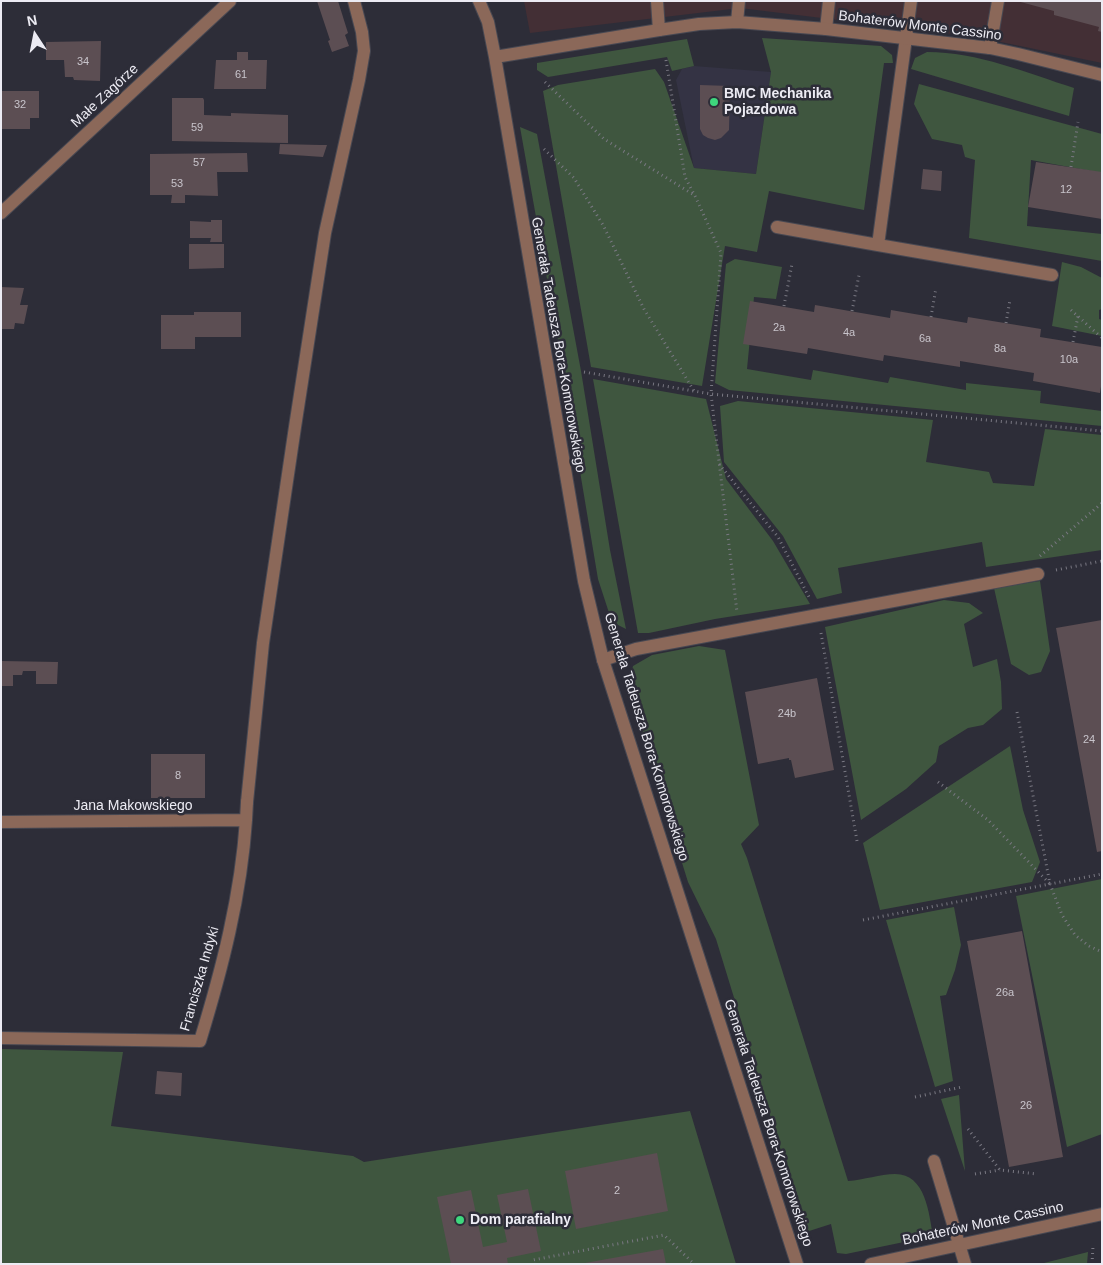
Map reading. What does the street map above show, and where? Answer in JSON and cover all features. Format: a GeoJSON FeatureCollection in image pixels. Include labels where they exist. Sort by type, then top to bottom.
{"type":"FeatureCollection","features":[{"type":"Feature","properties":{"kind":"street","name":"Małe Zagórze"},"geometry":{"type":"LineString","coordinates":[[1,214],[230,1]]}},
{"type":"Feature","properties":{"kind":"street"},"geometry":{"type":"LineString","coordinates":[[246,820],[263,643],[325,233],[364,51],[362,32],[354,1]]}},
{"type":"Feature","properties":{"kind":"street","name":"Generała Tadeusza Bora-Komorowskiego"},"geometry":{"type":"LineString","coordinates":[[479,1],[488,22],[495,57],[582,571],[603,660],[797,1264]]}},
{"type":"Feature","properties":{"kind":"street"},"geometry":{"type":"LineString","coordinates":[[657,1],[659,30]]}},
{"type":"Feature","properties":{"kind":"street"},"geometry":{"type":"LineString","coordinates":[[737,22],[739,1]]}},
{"type":"Feature","properties":{"kind":"street"},"geometry":{"type":"LineString","coordinates":[[826,29],[829,1]]}},
{"type":"Feature","properties":{"kind":"street"},"geometry":{"type":"LineString","coordinates":[[878,245],[911,1]]}},
{"type":"Feature","properties":{"kind":"street"},"geometry":{"type":"LineString","coordinates":[[990,48],[998,1]]}},
{"type":"Feature","properties":{"kind":"street","name":"Bohaterów Monte Cassino"},"geometry":{"type":"LineString","coordinates":[[495,57],[699,24],[737,22],[826,29],[990,48],[1102,75]]}},
{"type":"Feature","properties":{"kind":"street"},"geometry":{"type":"LineString","coordinates":[[777,227],[1052,275]]}},
{"type":"Feature","properties":{"kind":"street"},"geometry":{"type":"LineString","coordinates":[[603,660],[636,649],[1038,574]]}},
{"type":"Feature","properties":{"kind":"street","name":"Jana Makowskiego"},"geometry":{"type":"LineString","coordinates":[[1,822],[246,820]]}},
{"type":"Feature","properties":{"kind":"street","name":"Franciszka Indyki"},"geometry":{"type":"LineString","coordinates":[[1,1038],[200,1041],[218,982],[237,900],[246,820]]}},
{"type":"Feature","properties":{"kind":"street"},"geometry":{"type":"LineString","coordinates":[[934,1161],[965,1264]]}},
{"type":"Feature","properties":{"kind":"street","name":"Bohaterów Monte Cassino"},"geometry":{"type":"LineString","coordinates":[[871,1264],[1102,1214]]}},
{"type":"Feature","properties":{"kind":"path"},"geometry":{"type":"LineString","coordinates":[[666,60],[685,177],[721,253],[711,394],[739,630]]}},
{"type":"Feature","properties":{"kind":"path"},"geometry":{"type":"LineString","coordinates":[[544,82],[604,139],[695,195]]}},
{"type":"Feature","properties":{"kind":"path"},"geometry":{"type":"LineString","coordinates":[[1071,167],[1078,122]]}},
{"type":"Feature","properties":{"kind":"path"},"geometry":{"type":"LineString","coordinates":[[544,149],[574,178],[603,225],[644,309],[694,391]]}},
{"type":"Feature","properties":{"kind":"path"},"geometry":{"type":"LineString","coordinates":[[784,306],[792,264]]}},
{"type":"Feature","properties":{"kind":"path"},"geometry":{"type":"LineString","coordinates":[[852,312],[859,275]]}},
{"type":"Feature","properties":{"kind":"path"},"geometry":{"type":"LineString","coordinates":[[931,317],[936,288]]}},
{"type":"Feature","properties":{"kind":"path"},"geometry":{"type":"LineString","coordinates":[[1006,323],[1010,300]]}},
{"type":"Feature","properties":{"kind":"path"},"geometry":{"type":"LineString","coordinates":[[1071,310],[1102,338]]}},
{"type":"Feature","properties":{"kind":"path"},"geometry":{"type":"LineString","coordinates":[[1073,342],[1078,316]]}},
{"type":"Feature","properties":{"kind":"path"},"geometry":{"type":"LineString","coordinates":[[584,372],[711,394],[1102,431]]}},
{"type":"Feature","properties":{"kind":"path"},"geometry":{"type":"LineString","coordinates":[[719,464],[778,537],[818,616],[857,841]]}},
{"type":"Feature","properties":{"kind":"path"},"geometry":{"type":"LineString","coordinates":[[1102,503],[1035,560],[1038,574],[1102,562]]}},
{"type":"Feature","properties":{"kind":"path"},"geometry":{"type":"LineString","coordinates":[[1017,712],[1050,884],[1062,915],[1075,935],[1089,946],[1102,952]]}},
{"type":"Feature","properties":{"kind":"path"},"geometry":{"type":"LineString","coordinates":[[938,782],[988,820],[1050,884]]}},
{"type":"Feature","properties":{"kind":"path"},"geometry":{"type":"LineString","coordinates":[[863,920],[1102,874]]}},
{"type":"Feature","properties":{"kind":"path"},"geometry":{"type":"LineString","coordinates":[[915,1097],[962,1087]]}},
{"type":"Feature","properties":{"kind":"path"},"geometry":{"type":"LineString","coordinates":[[968,1129],[1000,1170]]}},
{"type":"Feature","properties":{"kind":"path"},"geometry":{"type":"LineString","coordinates":[[974,1174],[1000,1170],[1037,1174]]}},
{"type":"Feature","properties":{"kind":"path"},"geometry":{"type":"LineString","coordinates":[[534,1264],[533,1260],[664,1234],[694,1264]]}},
{"type":"Feature","properties":{"kind":"path"},"geometry":{"type":"LineString","coordinates":[[1092,1264],[1093,1246]]}},
{"type":"Feature","properties":{"kind":"shaded area"},"geometry":{"type":"Polygon","coordinates":[[[524,1],[1102,1],[1102,63],[977,37],[740,8],[530,33],[524,1]]]}},
{"type":"Feature","properties":{"kind":"shaded area"},"geometry":{"type":"Polygon","coordinates":[[[694,66],[771,72],[756,174],[694,168],[676,80],[682,69],[694,66]]]}},
{"type":"Feature","properties":{"kind":"green space"},"geometry":{"type":"Polygon","coordinates":[[[762,38],[881,46],[892,55],[893,63],[884,63],[864,210],[769,191],[757,252],[725,246],[702,386],[591,367],[543,91],[558,85],[655,69],[664,82],[694,168],[756,174],[771,72],[762,38]]]}},
{"type":"Feature","properties":{"kind":"green space"},"geometry":{"type":"Polygon","coordinates":[[[687,39],[694,66],[672,71],[667,57],[548,77],[537,70],[537,63],[687,39]]]}},
{"type":"Feature","properties":{"kind":"green space"},"geometry":{"type":"Polygon","coordinates":[[[927,52],[984,59],[1074,88],[1069,116],[911,69],[915,58],[927,52]]]}},
{"type":"Feature","properties":{"kind":"green space"},"geometry":{"type":"Polygon","coordinates":[[[919,84],[1102,134],[1102,173],[1031,160],[1027,226],[1102,234],[1102,261],[969,238],[975,160],[965,157],[962,145],[932,139],[914,104],[919,84]]]}},
{"type":"Feature","properties":{"kind":"green space"},"geometry":{"type":"Polygon","coordinates":[[[520,127],[537,134],[581,371],[610,550],[626,629],[612,622],[598,579],[520,127]]]}},
{"type":"Feature","properties":{"kind":"green space"},"geometry":{"type":"Polygon","coordinates":[[[735,259],[782,267],[776,299],[754,297],[747,369],[811,380],[813,370],[888,383],[890,377],[966,390],[966,383],[1041,391],[1040,403],[1102,411],[1102,426],[729,390],[715,383],[726,264],[735,259]]]}},
{"type":"Feature","properties":{"kind":"green space"},"geometry":{"type":"Polygon","coordinates":[[[1062,262],[1081,267],[1102,278],[1102,309],[1099,310],[1099,319],[1102,320],[1102,336],[1052,326],[1062,262]]]}},
{"type":"Feature","properties":{"kind":"green space"},"geometry":{"type":"Polygon","coordinates":[[[593,379],[706,399],[726,479],[773,541],[810,604],[715,619],[649,633],[638,633],[593,379]]]}},
{"type":"Feature","properties":{"kind":"green space"},"geometry":{"type":"Polygon","coordinates":[[[738,401],[933,420],[926,462],[989,472],[993,483],[1034,486],[1045,429],[1102,435],[1102,550],[986,567],[982,542],[838,568],[842,593],[817,599],[783,536],[724,462],[720,406],[738,401]]]}},
{"type":"Feature","properties":{"kind":"green space"},"geometry":{"type":"Polygon","coordinates":[[[1040,581],[1050,651],[1041,672],[1029,675],[1011,664],[994,588],[1040,581]]]}},
{"type":"Feature","properties":{"kind":"green space"},"geometry":{"type":"Polygon","coordinates":[[[944,600],[969,603],[983,613],[964,624],[973,667],[997,659],[1001,682],[1002,709],[983,725],[968,728],[939,746],[936,762],[906,789],[861,820],[825,627],[944,600]]]}},
{"type":"Feature","properties":{"kind":"green space"},"geometry":{"type":"Polygon","coordinates":[[[699,646],[725,650],[759,825],[741,844],[848,1181],[895,1174],[905,1176],[913,1181],[920,1188],[924,1197],[933,1236],[846,1254],[837,1253],[831,1224],[806,1232],[716,939],[688,882],[628,689],[633,666],[652,655],[699,646]]]}},
{"type":"Feature","properties":{"kind":"green space"},"geometry":{"type":"Polygon","coordinates":[[[1010,746],[1023,810],[1040,862],[1032,882],[880,910],[863,843],[1010,746]]]}},
{"type":"Feature","properties":{"kind":"green space"},"geometry":{"type":"Polygon","coordinates":[[[1102,879],[1102,1134],[1067,1147],[1016,896],[1102,879]]]}},
{"type":"Feature","properties":{"kind":"green space"},"geometry":{"type":"Polygon","coordinates":[[[954,907],[961,945],[946,995],[940,996],[953,1081],[935,1087],[886,920],[954,907]]]}},
{"type":"Feature","properties":{"kind":"green space"},"geometry":{"type":"Polygon","coordinates":[[[1,1049],[123,1052],[111,1126],[353,1156],[364,1162],[690,1111],[736,1264],[1,1264],[1,1049]]]}},
{"type":"Feature","properties":{"kind":"green space"},"geometry":{"type":"Polygon","coordinates":[[[959,1095],[965,1171],[941,1099],[959,1095]]]}},
{"type":"Feature","properties":{"kind":"green space"},"geometry":{"type":"Polygon","coordinates":[[[1088,1252],[1087,1264],[1040,1264],[1088,1252]]]}},
{"type":"Feature","properties":{"kind":"building"},"geometry":{"type":"Polygon","coordinates":[[[317,1],[338,1],[348,33],[345,35],[349,46],[332,52],[317,1]]]}},
{"type":"Feature","properties":{"kind":"building"},"geometry":{"type":"Polygon","coordinates":[[[1017,1],[1102,1],[1102,32],[1098,31],[1099,27],[1054,15],[1054,11],[1017,1]]]}},
{"type":"Feature","properties":{"kind":"building"},"geometry":{"type":"Polygon","coordinates":[[[101,41],[100,81],[74,80],[73,77],[65,77],[64,60],[46,60],[46,42],[101,41]]]}},
{"type":"Feature","properties":{"kind":"building"},"geometry":{"type":"Polygon","coordinates":[[[237,52],[248,52],[248,60],[267,60],[266,89],[214,89],[216,60],[237,60],[237,52]]]}},
{"type":"Feature","properties":{"kind":"building"},"geometry":{"type":"Polygon","coordinates":[[[700,85],[730,86],[729,130],[721,138],[715,140],[703,135],[700,129],[700,85]]]}},
{"type":"Feature","properties":{"kind":"building"},"geometry":{"type":"Polygon","coordinates":[[[1,91],[39,91],[39,118],[30,118],[30,129],[1,129],[1,91]]]}},
{"type":"Feature","properties":{"kind":"building"},"geometry":{"type":"Polygon","coordinates":[[[172,98],[203,98],[204,115],[231,116],[231,113],[288,115],[288,143],[172,141],[172,98]]]}},
{"type":"Feature","properties":{"kind":"building"},"geometry":{"type":"Polygon","coordinates":[[[280,144],[327,145],[323,157],[279,154],[280,144]]]}},
{"type":"Feature","properties":{"kind":"building"},"geometry":{"type":"Polygon","coordinates":[[[247,153],[248,172],[217,172],[218,196],[185,195],[185,203],[171,203],[172,195],[150,195],[150,154],[247,153]]]}},
{"type":"Feature","properties":{"kind":"building"},"geometry":{"type":"Polygon","coordinates":[[[1036,162],[1102,172],[1102,219],[1028,207],[1036,162]]]}},
{"type":"Feature","properties":{"kind":"building"},"geometry":{"type":"Polygon","coordinates":[[[923,169],[942,171],[941,191],[921,189],[923,169]]]}},
{"type":"Feature","properties":{"kind":"building"},"geometry":{"type":"Polygon","coordinates":[[[211,220],[222,220],[222,242],[210,242],[211,238],[190,238],[190,221],[211,222],[211,220]]]}},
{"type":"Feature","properties":{"kind":"building"},"geometry":{"type":"Polygon","coordinates":[[[189,244],[224,244],[224,268],[189,269],[189,244]]]}},
{"type":"Feature","properties":{"kind":"building"},"geometry":{"type":"Polygon","coordinates":[[[1,287],[24,288],[20,305],[28,305],[24,324],[15,323],[14,329],[1,329],[1,287]]]}},
{"type":"Feature","properties":{"kind":"building"},"geometry":{"type":"Polygon","coordinates":[[[750,301],[814,312],[815,305],[890,318],[891,310],[967,323],[968,317],[1041,329],[1040,337],[1102,347],[1100,393],[1033,381],[1034,373],[960,361],[960,367],[884,355],[883,361],[808,348],[807,354],[743,344],[750,301]]]}},
{"type":"Feature","properties":{"kind":"building"},"geometry":{"type":"Polygon","coordinates":[[[194,312],[241,312],[241,337],[195,337],[195,349],[161,349],[161,315],[194,315],[194,312]]]}},
{"type":"Feature","properties":{"kind":"building"},"geometry":{"type":"Polygon","coordinates":[[[1102,620],[1102,851],[1097,852],[1056,628],[1102,620]]]}},
{"type":"Feature","properties":{"kind":"building"},"geometry":{"type":"Polygon","coordinates":[[[1,661],[58,662],[57,684],[36,684],[36,671],[23,671],[22,675],[13,675],[13,686],[2,686],[1,661]]]}},
{"type":"Feature","properties":{"kind":"building"},"geometry":{"type":"Polygon","coordinates":[[[817,678],[834,770],[795,778],[789,758],[758,764],[745,692],[817,678]]]}},
{"type":"Feature","properties":{"kind":"building"},"geometry":{"type":"Polygon","coordinates":[[[151,754],[205,754],[205,798],[151,798],[151,754]]]}},
{"type":"Feature","properties":{"kind":"building"},"geometry":{"type":"Polygon","coordinates":[[[1022,931],[1063,1157],[1009,1167],[967,941],[1022,931]]]}},
{"type":"Feature","properties":{"kind":"building"},"geometry":{"type":"Polygon","coordinates":[[[157,1071],[182,1073],[181,1096],[155,1094],[157,1071]]]}},
{"type":"Feature","properties":{"kind":"building"},"geometry":{"type":"Polygon","coordinates":[[[657,1153],[668,1211],[576,1229],[565,1171],[657,1153]]]}},
{"type":"Feature","properties":{"kind":"building","name":"Dom parafialny"},"geometry":{"type":"Polygon","coordinates":[[[528,1189],[541,1251],[507,1258],[508,1264],[451,1264],[437,1197],[471,1190],[483,1247],[507,1242],[497,1195],[528,1189]]]}},
{"type":"Feature","properties":{"kind":"building"},"geometry":{"type":"Polygon","coordinates":[[[663,1249],[666,1264],[585,1264],[585,1263],[663,1249]]]}},
{"type":"Feature","properties":{"kind":"place","name":"BMC Mechanika Pojazdowa"},"geometry":{"type":"Point","coordinates":[714,102]}},
{"type":"Feature","properties":{"kind":"place","name":"Dom parafialny"},"geometry":{"type":"Point","coordinates":[460,1220]}}]}
